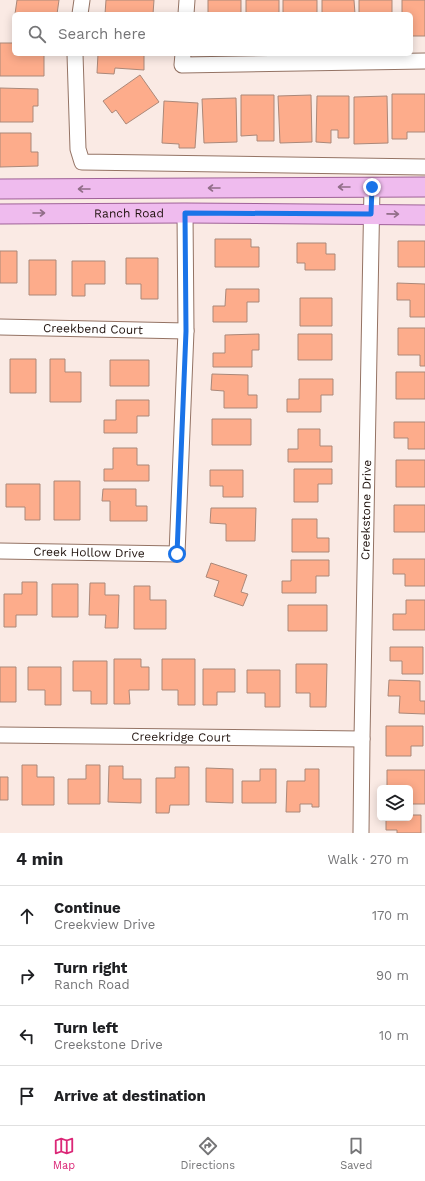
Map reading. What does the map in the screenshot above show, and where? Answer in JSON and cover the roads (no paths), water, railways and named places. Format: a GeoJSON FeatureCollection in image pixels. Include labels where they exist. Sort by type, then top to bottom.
{"type":"FeatureCollection","features":[{"type":"Feature","properties":{"kind":"main road","name":"Ranch Road"},"geometry":{"type":"LineString","coordinates":[[0,189],[425,187]]}},
{"type":"Feature","properties":{"kind":"main road","name":"Ranch Road"},"geometry":{"type":"LineString","coordinates":[[0,214],[185,213],[425,215]]}},
{"type":"Feature","properties":{"kind":"street"},"geometry":{"type":"LineString","coordinates":[[80,12],[82,0]]}},
{"type":"Feature","properties":{"kind":"street"},"geometry":{"type":"LineString","coordinates":[[186,12],[187,0]]}},
{"type":"Feature","properties":{"kind":"street"},"geometry":{"type":"LineString","coordinates":[[75,56],[78,148],[82,162],[425,167]]}},
{"type":"Feature","properties":{"kind":"street"},"geometry":{"type":"LineString","coordinates":[[182,60],[425,61]]}},
{"type":"Feature","properties":{"kind":"street","name":"Creekstone Drive"},"geometry":{"type":"LineString","coordinates":[[361,833],[372,187]]}},
{"type":"Feature","properties":{"kind":"street"},"geometry":{"type":"LineString","coordinates":[[185,213],[186,331]]}},
{"type":"Feature","properties":{"kind":"street","name":"Creekbend Court"},"geometry":{"type":"LineString","coordinates":[[0,327],[186,331]]}},
{"type":"Feature","properties":{"kind":"street","name":"Creek Hollow Drive"},"geometry":{"type":"LineString","coordinates":[[0,551],[177,554],[186,331]]}},
{"type":"Feature","properties":{"kind":"street","name":"Creekridge Court"},"geometry":{"type":"LineString","coordinates":[[0,735],[362,739]]}}]}
